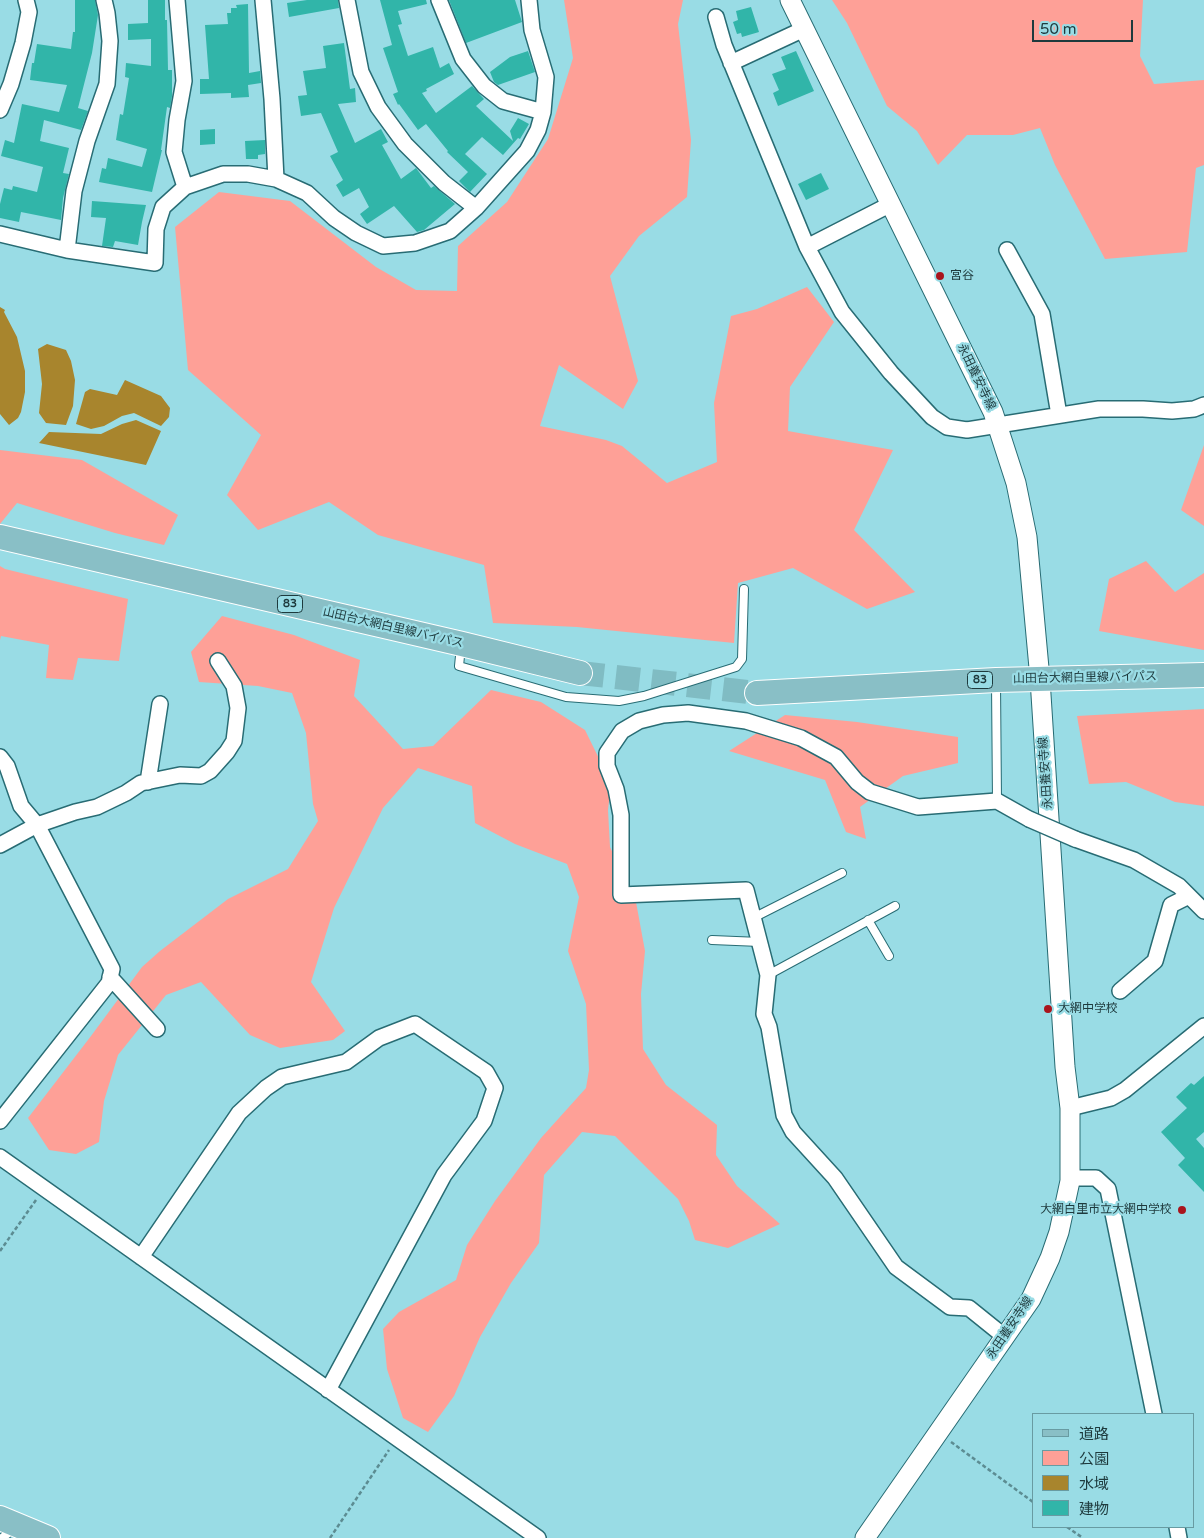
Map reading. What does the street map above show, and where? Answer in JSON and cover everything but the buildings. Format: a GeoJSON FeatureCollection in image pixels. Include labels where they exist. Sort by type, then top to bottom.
{"type":"FeatureCollection","features":[{"type":"Feature","properties":{"kind":"main road","name":"山田台大網白里線バイパス"},"geometry":{"type":"LineString","coordinates":[[0,537],[580,673]]}},
{"type":"Feature","properties":{"kind":"main road","name":"山田台大網白里線バイパス"},"geometry":{"type":"LineString","coordinates":[[757,693],[996,680],[1204,675]]}},
{"type":"Feature","properties":{"kind":"main road"},"geometry":{"type":"LineString","coordinates":[[7,1527],[48,1538]]}},
{"type":"Feature","properties":{"kind":"street"},"geometry":{"type":"LineString","coordinates":[[0,110],[11,84],[24,43],[29,12],[26,0]]}},
{"type":"Feature","properties":{"kind":"street"},"geometry":{"type":"LineString","coordinates":[[67,250],[74,192],[87,141],[106,84],[110,41],[104,0]]}},
{"type":"Feature","properties":{"kind":"street"},"geometry":{"type":"LineString","coordinates":[[177,0],[184,82],[177,120],[174,152],[185,187]]}},
{"type":"Feature","properties":{"kind":"street"},"geometry":{"type":"LineString","coordinates":[[263,0],[272,99],[276,179]]}},
{"type":"Feature","properties":{"kind":"street"},"geometry":{"type":"LineString","coordinates":[[347,0],[361,72],[378,107],[405,144],[444,182],[476,208]]}},
{"type":"Feature","properties":{"kind":"street"},"geometry":{"type":"LineString","coordinates":[[439,0],[463,59],[484,86],[503,101],[543,112]]}},
{"type":"Feature","properties":{"kind":"street"},"geometry":{"type":"LineString","coordinates":[[0,234],[67,250],[155,264],[156,229],[163,208],[185,187],[223,174],[248,174],[276,179],[307,193],[334,218],[356,234],[382,246],[415,243],[450,231],[476,208],[527,151],[538,130],[543,112],[546,77],[532,30],[529,0]]}},
{"type":"Feature","properties":{"kind":"street","name":"永田養安寺線"},"geometry":{"type":"LineString","coordinates":[[790,0],[998,424],[1016,483],[1028,537],[1040,679],[1065,1066],[1070,1108],[1070,1178],[1059,1232],[1050,1258],[1030,1300],[865,1538]]}},
{"type":"Feature","properties":{"kind":"street"},"geometry":{"type":"LineString","coordinates":[[716,17],[724,45],[807,247],[842,312],[891,373],[932,417],[947,427],[967,430],[1099,409],[1172,411],[1194,409],[1204,405]]}},
{"type":"Feature","properties":{"kind":"street"},"geometry":{"type":"LineString","coordinates":[[732,63],[804,29]]}},
{"type":"Feature","properties":{"kind":"street"},"geometry":{"type":"LineString","coordinates":[[807,247],[891,204]]}},
{"type":"Feature","properties":{"kind":"street"},"geometry":{"type":"LineString","coordinates":[[1007,250],[1042,314],[1060,414]]}},
{"type":"Feature","properties":{"kind":"street"},"geometry":{"type":"LineString","coordinates":[[0,845],[37,825],[75,812],[97,807],[126,793],[141,783],[180,775],[201,776],[210,771],[234,741],[238,708],[234,686],[218,661]]}},
{"type":"Feature","properties":{"kind":"street"},"geometry":{"type":"LineString","coordinates":[[148,782],[160,704]]}},
{"type":"Feature","properties":{"kind":"street"},"geometry":{"type":"LineString","coordinates":[[1005,1337],[969,1308],[950,1307],[896,1267],[835,1178],[794,1132],[784,1114],[769,1027],[764,1014],[768,975],[746,890],[621,895],[621,815],[616,789],[607,766],[607,753],[622,731],[639,721],[663,715],[688,714],[746,721],[801,738],[836,758],[857,782],[870,792],[918,807],[997,801],[1075,839],[1134,860],[1180,886],[1204,911]]}},
{"type":"Feature","properties":{"kind":"street"},"geometry":{"type":"LineString","coordinates":[[0,757],[7,766],[21,806],[37,825],[112,969],[109,983],[0,1121]]}},
{"type":"Feature","properties":{"kind":"street"},"geometry":{"type":"LineString","coordinates":[[1120,991],[1155,961],[1171,905],[1189,896]]}},
{"type":"Feature","properties":{"kind":"street"},"geometry":{"type":"LineString","coordinates":[[110,976],[157,1029]]}},
{"type":"Feature","properties":{"kind":"street"},"geometry":{"type":"LineString","coordinates":[[141,1257],[239,1113],[266,1088],[282,1077],[346,1062],[379,1038],[415,1024],[486,1072],[494,1088],[484,1121],[444,1175],[328,1390]]}},
{"type":"Feature","properties":{"kind":"street"},"geometry":{"type":"LineString","coordinates":[[1070,1108],[1111,1098],[1126,1090],[1204,1026]]}},
{"type":"Feature","properties":{"kind":"street"},"geometry":{"type":"LineString","coordinates":[[0,1157],[538,1538]]}},
{"type":"Feature","properties":{"kind":"street"},"geometry":{"type":"LineString","coordinates":[[1070,1178],[1096,1178],[1108,1189],[1154,1413]]}},
{"type":"Feature","properties":{"kind":"lane"},"geometry":{"type":"LineString","coordinates":[[462,644],[459,666],[566,697],[619,701],[644,696],[736,667],[742,659],[744,589]]}},
{"type":"Feature","properties":{"kind":"lane"},"geometry":{"type":"LineString","coordinates":[[996,680],[997,801]]}},
{"type":"Feature","properties":{"kind":"lane"},"geometry":{"type":"LineString","coordinates":[[754,918],[842,873]]}},
{"type":"Feature","properties":{"kind":"lane"},"geometry":{"type":"LineString","coordinates":[[768,975],[895,906]]}},
{"type":"Feature","properties":{"kind":"lane"},"geometry":{"type":"LineString","coordinates":[[868,920],[889,956]]}},
{"type":"Feature","properties":{"kind":"lane"},"geometry":{"type":"LineString","coordinates":[[712,940],[760,942]]}},
{"type":"Feature","properties":{"kind":"path"},"geometry":{"type":"LineString","coordinates":[[0,1251],[44,1188]]}},
{"type":"Feature","properties":{"kind":"path"},"geometry":{"type":"LineString","coordinates":[[937,1432],[1032,1501]]}},
{"type":"Feature","properties":{"kind":"path"},"geometry":{"type":"LineString","coordinates":[[330,1538],[396,1438]]}},
{"type":"Feature","properties":{"kind":"path"},"geometry":{"type":"LineString","coordinates":[[1069,1528],[1083,1538]]}},
{"type":"Feature","properties":{"kind":"green space"},"geometry":{"type":"Polygon","coordinates":[[[564,0],[683,0],[678,24],[691,140],[687,197],[639,236],[610,276],[638,381],[623,409],[559,365],[540,426],[606,440],[622,446],[667,483],[717,462],[714,403],[731,316],[757,309],[807,287],[834,322],[790,387],[788,431],[893,450],[854,530],[915,592],[867,609],[793,568],[738,583],[734,643],[577,627],[493,623],[484,565],[378,535],[329,502],[258,530],[227,495],[261,435],[188,370],[175,227],[219,192],[290,201],[376,267],[416,290],[457,291],[458,246],[507,202],[548,139],[573,58],[564,0]]]}},
{"type":"Feature","properties":{"kind":"green space"},"geometry":{"type":"Polygon","coordinates":[[[832,0],[1143,0],[1140,56],[1154,84],[1204,80],[1204,165],[1196,168],[1187,252],[1105,259],[1055,165],[1040,128],[1013,135],[967,135],[938,165],[917,131],[887,106],[847,23],[832,0]]]}},
{"type":"Feature","properties":{"kind":"green space"},"geometry":{"type":"Polygon","coordinates":[[[1204,445],[1204,526],[1181,510],[1204,445]]]}},
{"type":"Feature","properties":{"kind":"green space"},"geometry":{"type":"Polygon","coordinates":[[[0,450],[82,460],[178,515],[164,545],[115,533],[17,503],[0,524],[0,450]]]}},
{"type":"Feature","properties":{"kind":"green space"},"geometry":{"type":"Polygon","coordinates":[[[1146,561],[1175,592],[1204,573],[1204,650],[1099,631],[1109,579],[1146,561]]]}},
{"type":"Feature","properties":{"kind":"green space"},"geometry":{"type":"Polygon","coordinates":[[[0,566],[5,569],[128,599],[119,661],[78,658],[73,680],[46,678],[49,645],[1,636],[0,640],[0,566]]]}},
{"type":"Feature","properties":{"kind":"green space"},"geometry":{"type":"Polygon","coordinates":[[[222,616],[294,635],[360,660],[354,696],[403,749],[433,746],[491,690],[541,702],[585,730],[611,783],[608,810],[610,847],[636,902],[645,951],[641,994],[643,1049],[666,1085],[717,1125],[716,1155],[737,1186],[780,1224],[728,1248],[695,1240],[689,1221],[678,1199],[615,1136],[582,1132],[544,1175],[539,1243],[511,1283],[480,1337],[454,1396],[428,1432],[403,1418],[387,1369],[383,1329],[399,1312],[456,1280],[467,1245],[495,1201],[541,1138],[586,1088],[589,1070],[586,1004],[568,951],[579,897],[567,864],[515,844],[475,823],[472,786],[418,768],[383,808],[334,908],[311,982],[345,1031],[333,1040],[280,1048],[250,1035],[201,982],[166,995],[118,1055],[104,1101],[99,1142],[76,1154],[49,1150],[28,1118],[142,967],[228,899],[288,869],[318,821],[313,804],[306,733],[292,693],[258,686],[199,682],[191,652],[222,616]]]}},
{"type":"Feature","properties":{"kind":"green space"},"geometry":{"type":"Polygon","coordinates":[[[1204,709],[1204,806],[1175,802],[1126,782],[1089,784],[1077,716],[1204,709]]]}},
{"type":"Feature","properties":{"kind":"green space"},"geometry":{"type":"Polygon","coordinates":[[[785,715],[857,722],[958,737],[958,763],[903,776],[860,807],[866,839],[846,832],[825,780],[729,751],[785,715]]]}},
{"type":"Feature","properties":{"kind":"water"},"geometry":{"type":"Polygon","coordinates":[[[0,307],[5,310],[4,312],[17,337],[25,371],[25,392],[21,412],[18,418],[9,425],[0,414],[0,307]]]}},
{"type":"Feature","properties":{"kind":"water"},"geometry":{"type":"Polygon","coordinates":[[[47,344],[66,350],[71,361],[75,380],[73,406],[66,425],[46,423],[39,413],[42,384],[38,349],[47,344]]]}},
{"type":"Feature","properties":{"kind":"water"},"geometry":{"type":"Polygon","coordinates":[[[125,380],[161,396],[170,408],[169,417],[161,426],[134,413],[122,416],[104,426],[91,429],[76,424],[85,392],[90,389],[117,395],[125,380]]]}},
{"type":"Feature","properties":{"kind":"water"},"geometry":{"type":"Polygon","coordinates":[[[136,420],[161,431],[146,465],[39,443],[49,432],[101,434],[136,420]]]}},
{"type":"Feature","properties":{"kind":"tunnel"},"geometry":{"type":"LineString","coordinates":[[580,673],[757,693]]}},
{"type":"Feature","properties":{"kind":"place","name":"宮谷"},"geometry":{"type":"Point","coordinates":[940,276]}},
{"type":"Feature","properties":{"kind":"place","name":"大網中学校"},"geometry":{"type":"Point","coordinates":[1048,1009]}},
{"type":"Feature","properties":{"kind":"place","name":"大網白里市立大網中学校"},"geometry":{"type":"Point","coordinates":[1182,1210]}}]}
